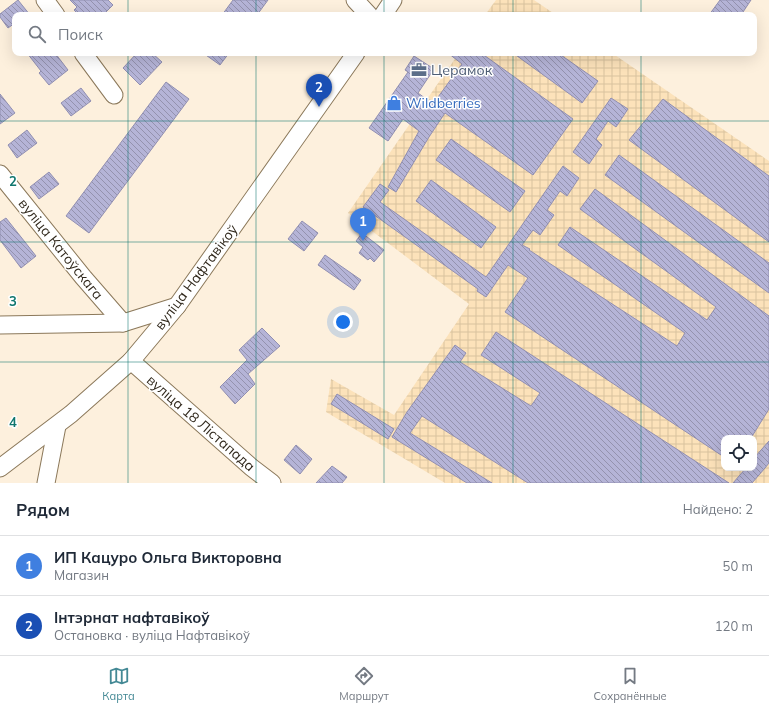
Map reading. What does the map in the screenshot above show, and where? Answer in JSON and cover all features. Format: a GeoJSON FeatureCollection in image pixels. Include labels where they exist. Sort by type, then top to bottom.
{"type":"FeatureCollection","features":[{"type":"Feature","properties":{"kind":"street"},"geometry":{"type":"LineString","coordinates":[[44,0],[54,12]]}},
{"type":"Feature","properties":{"kind":"street"},"geometry":{"type":"LineString","coordinates":[[355,0],[366,12]]}},
{"type":"Feature","properties":{"kind":"street"},"geometry":{"type":"LineString","coordinates":[[385,12],[393,0]]}},
{"type":"Feature","properties":{"kind":"street"},"geometry":{"type":"LineString","coordinates":[[85,56],[114,95]]}},
{"type":"Feature","properties":{"kind":"street","name":"вуліца Нафтавікоў"},"geometry":{"type":"LineString","coordinates":[[0,468],[57,426],[131,361],[178,306],[354,56]]}},
{"type":"Feature","properties":{"kind":"street","name":"вуліца Катоўскага"},"geometry":{"type":"LineString","coordinates":[[0,174],[123,324]]}},
{"type":"Feature","properties":{"kind":"street"},"geometry":{"type":"LineString","coordinates":[[0,325],[123,324],[178,306]]}},
{"type":"Feature","properties":{"kind":"street","name":"вуліца 18 Лістапада"},"geometry":{"type":"LineString","coordinates":[[131,361],[251,467],[272,483]]}},
{"type":"Feature","properties":{"kind":"street"},"geometry":{"type":"LineString","coordinates":[[46,483],[57,426]]}},
{"type":"Feature","properties":{"kind":"shaded area"},"geometry":{"type":"Polygon","coordinates":[[[496,0],[534,0],[552,12],[487,12],[496,0]]]}},
{"type":"Feature","properties":{"kind":"shaded area"},"geometry":{"type":"Polygon","coordinates":[[[457,56],[616,56],[769,161],[769,483],[445,483],[326,412],[331,379],[394,415],[469,304],[348,213],[457,56]]]}},
{"type":"Feature","properties":{"kind":"building"},"geometry":{"type":"Polygon","coordinates":[[[18,0],[28,12],[12,12],[12,25],[8,28],[0,17],[0,14],[18,0]]]}},
{"type":"Feature","properties":{"kind":"building"},"geometry":{"type":"Polygon","coordinates":[[[70,0],[108,0],[113,5],[106,12],[76,12],[74,10],[77,7],[70,0]]]}},
{"type":"Feature","properties":{"kind":"building"},"geometry":{"type":"Polygon","coordinates":[[[233,0],[268,0],[259,12],[224,12],[233,0]]]}},
{"type":"Feature","properties":{"kind":"building"},"geometry":{"type":"Polygon","coordinates":[[[720,0],[751,0],[743,12],[711,12],[720,0]]]}},
{"type":"Feature","properties":{"kind":"building"},"geometry":{"type":"Polygon","coordinates":[[[29,56],[57,56],[68,70],[49,85],[39,73],[41,71],[29,56]]]}},
{"type":"Feature","properties":{"kind":"building"},"geometry":{"type":"Polygon","coordinates":[[[134,56],[155,56],[162,62],[140,85],[123,68],[134,56]]]}},
{"type":"Feature","properties":{"kind":"building"},"geometry":{"type":"Polygon","coordinates":[[[207,56],[227,56],[220,65],[207,56]]]}},
{"type":"Feature","properties":{"kind":"building"},"geometry":{"type":"Polygon","coordinates":[[[414,56],[434,69],[418,93],[433,104],[462,64],[452,56],[485,56],[573,119],[533,175],[445,113],[396,192],[388,187],[419,131],[403,119],[388,141],[369,128],[408,72],[405,70],[414,56]]]}},
{"type":"Feature","properties":{"kind":"building"},"geometry":{"type":"Polygon","coordinates":[[[517,56],[562,56],[598,81],[582,103],[517,56]]]}},
{"type":"Feature","properties":{"kind":"building"},"geometry":{"type":"Polygon","coordinates":[[[166,82],[189,99],[89,233],[66,216],[166,82]]]}},
{"type":"Feature","properties":{"kind":"building"},"geometry":{"type":"Polygon","coordinates":[[[81,88],[91,101],[71,116],[61,103],[81,88]]]}},
{"type":"Feature","properties":{"kind":"building"},"geometry":{"type":"Polygon","coordinates":[[[0,94],[15,113],[0,124],[0,94]]]}},
{"type":"Feature","properties":{"kind":"building"},"geometry":{"type":"Polygon","coordinates":[[[611,98],[628,109],[616,127],[608,121],[596,139],[602,145],[589,164],[573,152],[611,98]]]}},
{"type":"Feature","properties":{"kind":"building"},"geometry":{"type":"Polygon","coordinates":[[[663,99],[769,176],[769,242],[629,140],[663,99]]]}},
{"type":"Feature","properties":{"kind":"building"},"geometry":{"type":"Polygon","coordinates":[[[27,130],[37,143],[17,158],[8,145],[27,130]]]}},
{"type":"Feature","properties":{"kind":"building"},"geometry":{"type":"Polygon","coordinates":[[[451,139],[525,191],[510,212],[436,160],[451,139]]]}},
{"type":"Feature","properties":{"kind":"building"},"geometry":{"type":"Polygon","coordinates":[[[619,155],[769,263],[769,293],[605,175],[619,155]]]}},
{"type":"Feature","properties":{"kind":"building"},"geometry":{"type":"Polygon","coordinates":[[[563,166],[579,178],[567,196],[560,191],[547,210],[554,215],[540,235],[533,230],[522,245],[677,346],[685,333],[558,245],[570,227],[707,320],[716,307],[580,209],[595,189],[769,316],[769,409],[753,435],[721,435],[721,455],[505,312],[528,278],[508,265],[486,297],[477,291],[478,289],[363,207],[380,184],[389,190],[380,202],[486,277],[563,166]]]}},
{"type":"Feature","properties":{"kind":"building"},"geometry":{"type":"Polygon","coordinates":[[[49,172],[59,184],[39,199],[30,187],[49,172]]]}},
{"type":"Feature","properties":{"kind":"building"},"geometry":{"type":"Polygon","coordinates":[[[431,180],[496,227],[481,248],[416,201],[431,180]]]}},
{"type":"Feature","properties":{"kind":"building"},"geometry":{"type":"Polygon","coordinates":[[[6,218],[36,256],[21,268],[0,240],[0,222],[6,218]]]}},
{"type":"Feature","properties":{"kind":"building"},"geometry":{"type":"Polygon","coordinates":[[[302,221],[318,233],[304,251],[288,239],[302,221]]]}},
{"type":"Feature","properties":{"kind":"building"},"geometry":{"type":"Polygon","coordinates":[[[362,233],[384,250],[374,262],[370,258],[368,260],[359,253],[363,247],[356,241],[362,233]]]}},
{"type":"Feature","properties":{"kind":"building"},"geometry":{"type":"Polygon","coordinates":[[[325,255],[361,280],[354,290],[318,265],[325,255]]]}},
{"type":"Feature","properties":{"kind":"building"},"geometry":{"type":"Polygon","coordinates":[[[262,328],[280,346],[248,374],[255,384],[235,404],[220,387],[247,360],[239,350],[262,328]]]}},
{"type":"Feature","properties":{"kind":"building"},"geometry":{"type":"Polygon","coordinates":[[[496,332],[729,483],[528,483],[422,416],[410,433],[492,483],[467,483],[392,437],[407,412],[455,345],[466,353],[460,362],[531,406],[540,393],[481,355],[496,332]]]}},
{"type":"Feature","properties":{"kind":"building"},"geometry":{"type":"Polygon","coordinates":[[[337,394],[394,429],[388,439],[331,404],[337,394]]]}},
{"type":"Feature","properties":{"kind":"building"},"geometry":{"type":"Polygon","coordinates":[[[769,441],[769,463],[765,468],[752,483],[733,483],[743,471],[757,471],[757,455],[769,441]]]}},
{"type":"Feature","properties":{"kind":"building"},"geometry":{"type":"Polygon","coordinates":[[[296,445],[312,459],[300,474],[284,460],[296,445]]]}},
{"type":"Feature","properties":{"kind":"building"},"geometry":{"type":"Polygon","coordinates":[[[332,466],[347,477],[342,483],[316,483],[332,466]]]}},
{"type":"Feature","properties":{"kind":"place","name":"Церамок"},"geometry":{"type":"Point","coordinates":[419,70]}},
{"type":"Feature","properties":{"kind":"place","name":"Wildberries"},"geometry":{"type":"Point","coordinates":[394,103]}},
{"type":"Feature","properties":{"kind":"place","name":"Інтэрнат нафтавікоў"},"geometry":{"type":"Point","coordinates":[319,107]}},
{"type":"Feature","properties":{"kind":"place","name":"ИП Кацуро Ольга Викторовна"},"geometry":{"type":"Point","coordinates":[363,241]}}]}
